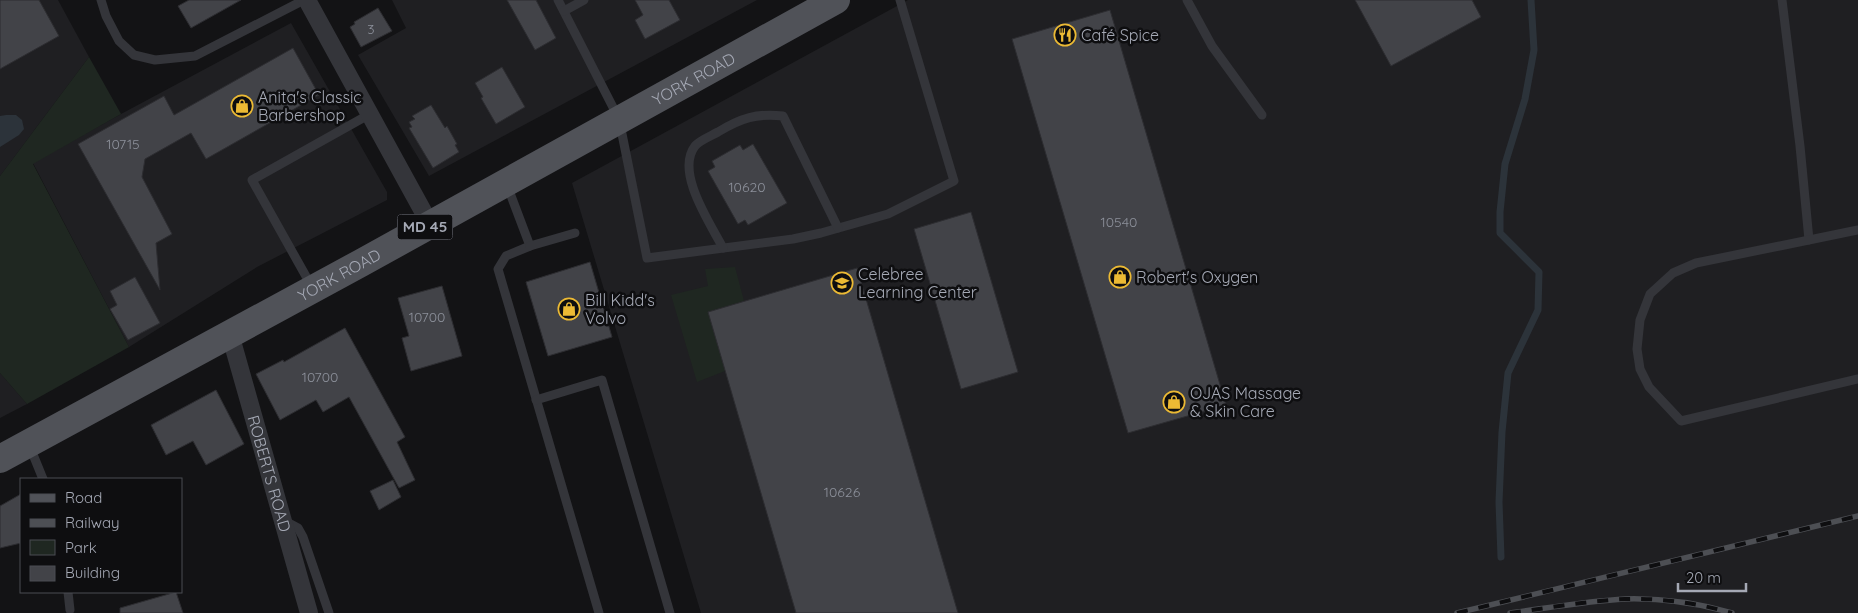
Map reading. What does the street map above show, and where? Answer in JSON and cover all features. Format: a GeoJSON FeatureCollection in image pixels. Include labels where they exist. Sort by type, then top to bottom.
{"type":"FeatureCollection","features":[{"type":"Feature","properties":{"kind":"main road","name":"YORK ROAD"},"geometry":{"type":"LineString","coordinates":[[0,460],[506,182],[824,3]]}},
{"type":"Feature","properties":{"kind":"street"},"geometry":{"type":"LineString","coordinates":[[306,0],[430,224]]}},
{"type":"Feature","properties":{"kind":"street","name":"ROBERTS ROAD"},"geometry":{"type":"LineString","coordinates":[[230,334],[309,613]]}},
{"type":"Feature","properties":{"kind":"lane"},"geometry":{"type":"LineString","coordinates":[[101,0],[106,16],[119,41],[134,55],[155,60],[195,56],[306,0]]}},
{"type":"Feature","properties":{"kind":"lane"},"geometry":{"type":"LineString","coordinates":[[558,0],[619,119],[647,258],[793,239],[838,228],[888,214],[954,181],[900,0]]}},
{"type":"Feature","properties":{"kind":"lane"},"geometry":{"type":"LineString","coordinates":[[564,11],[584,0]]}},
{"type":"Feature","properties":{"kind":"lane"},"geometry":{"type":"LineString","coordinates":[[1187,0],[1212,46],[1262,115]]}},
{"type":"Feature","properties":{"kind":"lane"},"geometry":{"type":"LineString","coordinates":[[1782,0],[1800,146],[1809,240]]}},
{"type":"Feature","properties":{"kind":"lane"},"geometry":{"type":"LineString","coordinates":[[313,289],[252,180],[370,114]]}},
{"type":"Feature","properties":{"kind":"lane"},"geometry":{"type":"LineString","coordinates":[[723,248],[692,186],[689,172],[690,157],[696,145],[731,124],[748,117],[766,114],[783,116],[838,228]]}},
{"type":"Feature","properties":{"kind":"lane"},"geometry":{"type":"LineString","coordinates":[[506,182],[530,246]]}},
{"type":"Feature","properties":{"kind":"lane"},"geometry":{"type":"LineString","coordinates":[[1858,230],[1696,263],[1673,273],[1650,294],[1640,320],[1637,349],[1640,369],[1648,387],[1681,422],[1858,379]]}},
{"type":"Feature","properties":{"kind":"lane"},"geometry":{"type":"LineString","coordinates":[[575,232],[530,246],[506,256],[498,269],[599,613]]}},
{"type":"Feature","properties":{"kind":"lane"},"geometry":{"type":"LineString","coordinates":[[536,400],[602,380],[670,613]]}},
{"type":"Feature","properties":{"kind":"lane"},"geometry":{"type":"LineString","coordinates":[[29,444],[43,478]]}},
{"type":"Feature","properties":{"kind":"lane"},"geometry":{"type":"LineString","coordinates":[[283,520],[298,528],[303,537],[329,613]]}},
{"type":"Feature","properties":{"kind":"lane"},"geometry":{"type":"LineString","coordinates":[[68,593],[70,610]]}},
{"type":"Feature","properties":{"kind":"shaded area"},"geometry":{"type":"Polygon","coordinates":[[[0,0],[58,0],[89,57],[0,176],[0,0]]]}},
{"type":"Feature","properties":{"kind":"shaded area"},"geometry":{"type":"Polygon","coordinates":[[[392,0],[757,0],[429,176],[358,55],[406,28],[392,0]]]}},
{"type":"Feature","properties":{"kind":"shaded area"},"geometry":{"type":"Polygon","coordinates":[[[908,0],[1858,0],[1858,613],[701,613],[572,183],[908,0]]]}},
{"type":"Feature","properties":{"kind":"shaded area"},"geometry":{"type":"Polygon","coordinates":[[[291,23],[387,192],[387,200],[257,267],[129,347],[33,163],[291,23]]]}},
{"type":"Feature","properties":{"kind":"shaded area"},"geometry":{"type":"Polygon","coordinates":[[[16,115],[22,120],[24,129],[19,135],[0,147],[0,116],[16,115]]]}},
{"type":"Feature","properties":{"kind":"shaded area"},"geometry":{"type":"Polygon","coordinates":[[[0,373],[27,404],[0,418],[0,373]]]}},
{"type":"Feature","properties":{"kind":"green space"},"geometry":{"type":"Polygon","coordinates":[[[89,57],[121,114],[33,164],[129,347],[27,404],[0,373],[0,176],[89,57]]]}},
{"type":"Feature","properties":{"kind":"green space"},"geometry":{"type":"Polygon","coordinates":[[[735,267],[744,301],[708,312],[725,371],[697,382],[671,295],[708,286],[705,269],[735,267]]]}},
{"type":"Feature","properties":{"kind":"building"},"geometry":{"type":"Polygon","coordinates":[[[0,0],[39,0],[59,36],[0,69],[0,0]]]}},
{"type":"Feature","properties":{"kind":"building"},"geometry":{"type":"Polygon","coordinates":[[[189,0],[241,0],[191,28],[178,6],[189,0]]]}},
{"type":"Feature","properties":{"kind":"building"},"geometry":{"type":"Polygon","coordinates":[[[507,0],[536,0],[556,38],[535,50],[507,0]]]}},
{"type":"Feature","properties":{"kind":"building"},"geometry":{"type":"Polygon","coordinates":[[[635,0],[669,0],[680,20],[645,39],[635,20],[643,15],[635,0]]]}},
{"type":"Feature","properties":{"kind":"building"},"geometry":{"type":"Polygon","coordinates":[[[1355,0],[1472,0],[1481,17],[1391,66],[1355,0]]]}},
{"type":"Feature","properties":{"kind":"building"},"geometry":{"type":"Polygon","coordinates":[[[378,8],[392,31],[361,47],[350,27],[355,24],[354,22],[378,8]]]}},
{"type":"Feature","properties":{"kind":"building"},"geometry":{"type":"Polygon","coordinates":[[[1110,10],[1226,405],[1128,433],[1012,39],[1110,10]]]}},
{"type":"Feature","properties":{"kind":"building"},"geometry":{"type":"Polygon","coordinates":[[[293,48],[319,95],[206,159],[191,133],[145,159],[142,177],[172,234],[156,243],[160,290],[78,144],[164,96],[174,115],[293,48]]]}},
{"type":"Feature","properties":{"kind":"building"},"geometry":{"type":"Polygon","coordinates":[[[502,67],[525,107],[496,124],[475,83],[502,67]]]}},
{"type":"Feature","properties":{"kind":"building"},"geometry":{"type":"Polygon","coordinates":[[[431,105],[445,128],[447,126],[457,144],[455,145],[459,152],[433,168],[409,128],[412,127],[409,122],[415,119],[412,116],[431,105]]]}},
{"type":"Feature","properties":{"kind":"building"},"geometry":{"type":"Polygon","coordinates":[[[753,144],[787,203],[748,225],[745,220],[738,224],[708,171],[715,167],[712,161],[740,145],[743,150],[753,144]]]}},
{"type":"Feature","properties":{"kind":"building"},"geometry":{"type":"Polygon","coordinates":[[[971,212],[1018,372],[961,389],[914,229],[971,212]]]}},
{"type":"Feature","properties":{"kind":"building","name":"Bill Kidd's Volvo"},"geometry":{"type":"Polygon","coordinates":[[[590,262],[612,337],[548,356],[526,282],[590,262]]]}},
{"type":"Feature","properties":{"kind":"building"},"geometry":{"type":"Polygon","coordinates":[[[857,268],[958,613],[796,613],[708,312],[857,268]]]}},
{"type":"Feature","properties":{"kind":"building"},"geometry":{"type":"Polygon","coordinates":[[[135,277],[160,323],[128,340],[110,309],[117,305],[110,291],[135,277]]]}},
{"type":"Feature","properties":{"kind":"building"},"geometry":{"type":"Polygon","coordinates":[[[442,286],[462,356],[411,371],[402,338],[409,336],[398,298],[442,286]]]}},
{"type":"Feature","properties":{"kind":"building"},"geometry":{"type":"Polygon","coordinates":[[[345,328],[405,437],[397,442],[415,480],[399,488],[349,397],[323,412],[316,400],[280,420],[256,374],[283,360],[284,362],[345,328]]]}},
{"type":"Feature","properties":{"kind":"building"},"geometry":{"type":"Polygon","coordinates":[[[216,390],[244,444],[206,465],[193,441],[166,455],[151,425],[216,390]]]}},
{"type":"Feature","properties":{"kind":"building"},"geometry":{"type":"Polygon","coordinates":[[[393,480],[401,497],[379,510],[370,491],[393,480]]]}},
{"type":"Feature","properties":{"kind":"building"},"geometry":{"type":"Polygon","coordinates":[[[20,495],[20,543],[0,548],[0,506],[20,495]]]}},
{"type":"Feature","properties":{"kind":"building"},"geometry":{"type":"Polygon","coordinates":[[[176,593],[183,613],[120,613],[120,608],[176,593]]]}},
{"type":"Feature","properties":{"kind":"waterway"},"geometry":{"type":"LineString","coordinates":[[1501,557],[1499,502],[1502,432],[1508,373],[1538,310],[1539,272],[1500,233],[1500,212],[1505,164],[1525,99],[1534,50],[1531,0]]}},
{"type":"Feature","properties":{"kind":"railway"},"geometry":{"type":"LineString","coordinates":[[1457,613],[1858,516]]}},
{"type":"Feature","properties":{"kind":"railway"},"geometry":{"type":"LineString","coordinates":[[1510,613],[1596,601],[1625,599],[1679,602],[1706,606],[1732,613]]}},
{"type":"Feature","properties":{"kind":"place","name":"Café Spice"},"geometry":{"type":"Point","coordinates":[1065,35]}},
{"type":"Feature","properties":{"kind":"place","name":"Anita's Classic Barbershop"},"geometry":{"type":"Point","coordinates":[242,106]}},
{"type":"Feature","properties":{"kind":"place","name":"Robert's Oxygen"},"geometry":{"type":"Point","coordinates":[1120,277]}},
{"type":"Feature","properties":{"kind":"place","name":"Celebree Learning Center"},"geometry":{"type":"Point","coordinates":[842,283]}},
{"type":"Feature","properties":{"kind":"place","name":"Bill Kidd's Volvo"},"geometry":{"type":"Point","coordinates":[569,309]}},
{"type":"Feature","properties":{"kind":"place","name":"OJAS Massage & Skin Care"},"geometry":{"type":"Point","coordinates":[1174,402]}}]}
